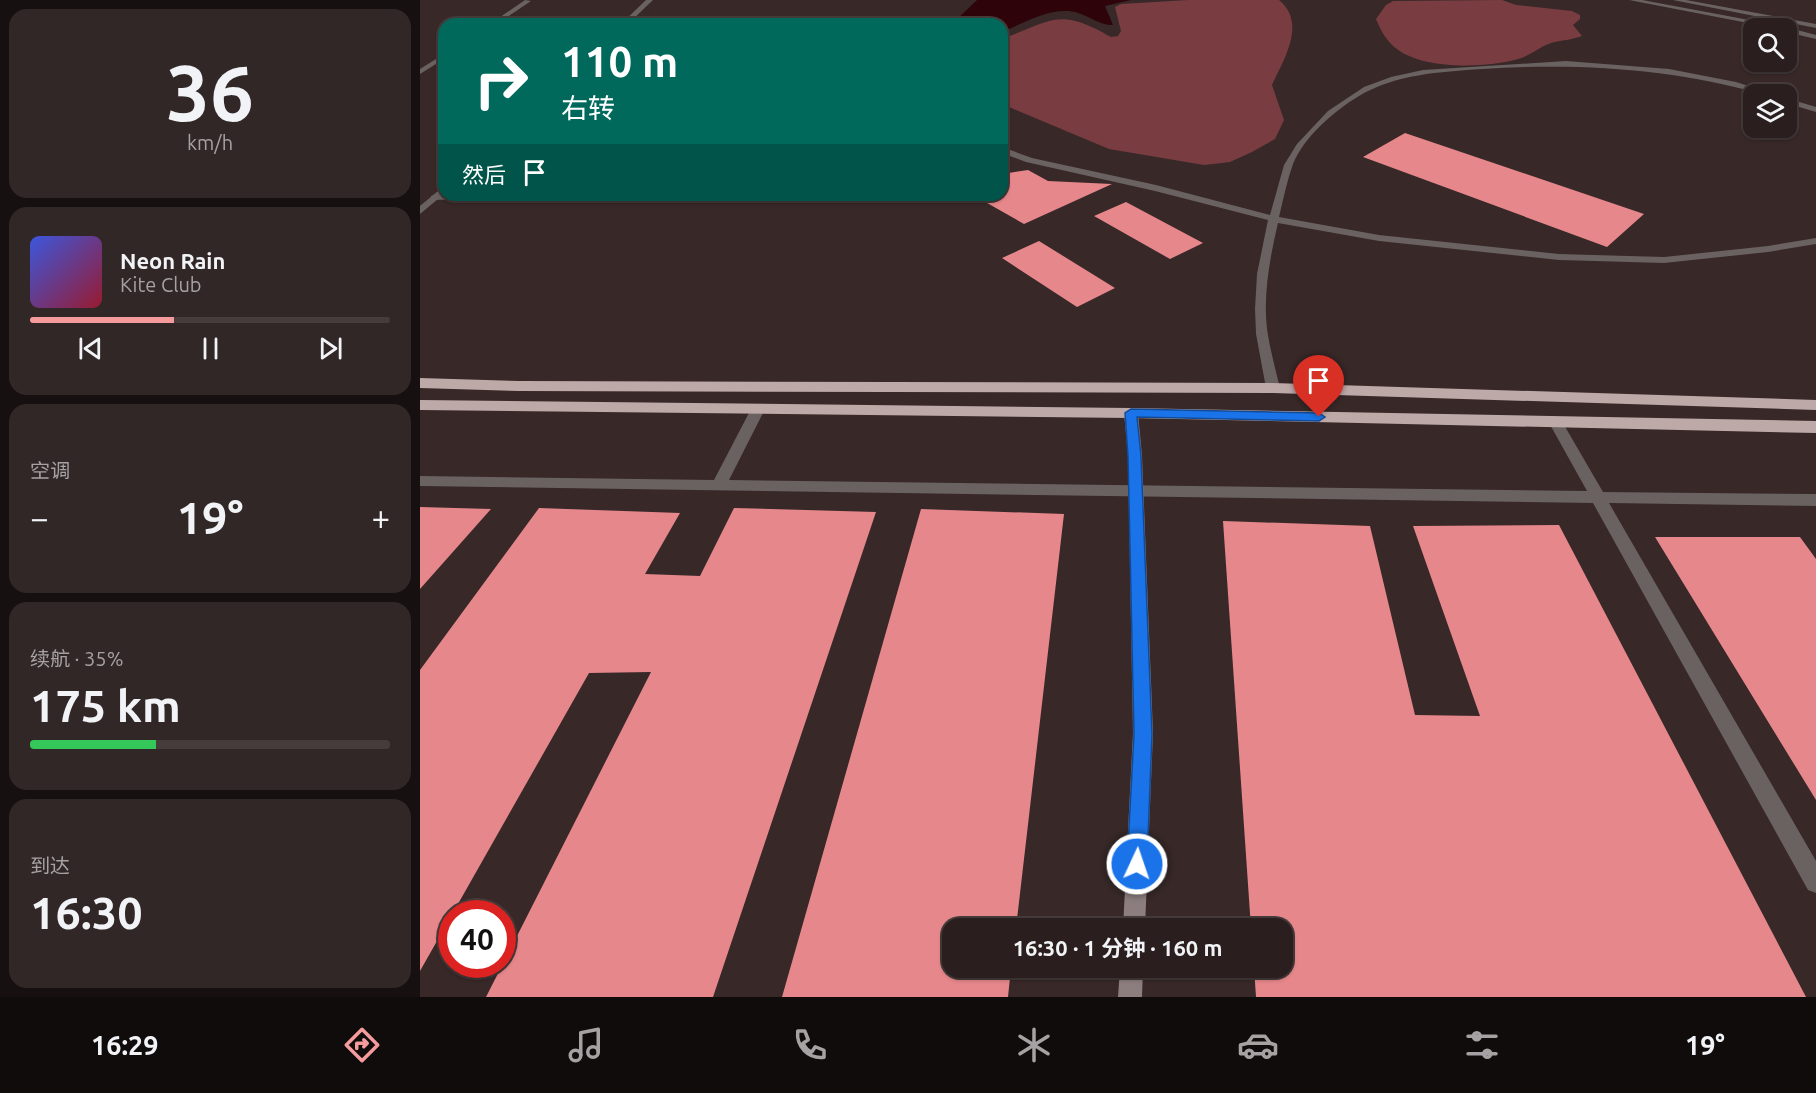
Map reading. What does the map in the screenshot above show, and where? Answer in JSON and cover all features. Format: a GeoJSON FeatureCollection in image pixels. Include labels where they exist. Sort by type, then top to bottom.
{"type":"FeatureCollection","features":[{"type":"Feature","properties":{"kind":"highway"},"geometry":{"type":"LineString","coordinates":[[420,383],[519,386],[1273,388],[1816,405]]}},
{"type":"Feature","properties":{"kind":"highway"},"geometry":{"type":"LineString","coordinates":[[420,405],[1131,413],[1816,426]]}},
{"type":"Feature","properties":{"kind":"street"},"geometry":{"type":"LineString","coordinates":[[630,18],[650,0]]}},
{"type":"Feature","properties":{"kind":"street"},"geometry":{"type":"LineString","coordinates":[[1632,0],[1743,21]]}},
{"type":"Feature","properties":{"kind":"street"},"geometry":{"type":"LineString","coordinates":[[1676,0],[1816,26]]}},
{"type":"Feature","properties":{"kind":"street"},"geometry":{"type":"LineString","coordinates":[[502,18],[528,1]]}},
{"type":"Feature","properties":{"kind":"street"},"geometry":{"type":"LineString","coordinates":[[1797,33],[1816,37]]}},
{"type":"Feature","properties":{"kind":"street"},"geometry":{"type":"LineString","coordinates":[[420,72],[438,60]]}},
{"type":"Feature","properties":{"kind":"street"},"geometry":{"type":"LineString","coordinates":[[1273,388],[1261,327],[1260,293],[1273,218],[1290,159],[1319,125],[1350,97],[1381,82],[1439,70],[1529,63],[1613,64],[1664,70],[1743,88]]}},
{"type":"Feature","properties":{"kind":"street"},"geometry":{"type":"LineString","coordinates":[[1797,104],[1816,110]]}},
{"type":"Feature","properties":{"kind":"street"},"geometry":{"type":"LineString","coordinates":[[1008,152],[1029,160],[1156,188],[1297,225],[1379,238],[1559,257],[1664,260],[1768,249],[1816,241]]}},
{"type":"Feature","properties":{"kind":"street"},"geometry":{"type":"LineString","coordinates":[[420,211],[438,194]]}},
{"type":"Feature","properties":{"kind":"street"},"geometry":{"type":"LineString","coordinates":[[434,198],[438,198]]}},
{"type":"Feature","properties":{"kind":"street"},"geometry":{"type":"LineString","coordinates":[[719,485],[758,409]]}},
{"type":"Feature","properties":{"kind":"street"},"geometry":{"type":"LineString","coordinates":[[1131,413],[1136,490],[1143,734],[1134,918]]}},
{"type":"Feature","properties":{"kind":"street"},"geometry":{"type":"LineString","coordinates":[[1555,421],[1816,882]]}},
{"type":"Feature","properties":{"kind":"street"},"geometry":{"type":"LineString","coordinates":[[420,481],[1816,500]]}},
{"type":"Feature","properties":{"kind":"street"},"geometry":{"type":"LineString","coordinates":[[1130,997],[1131,978]]}},
{"type":"Feature","properties":{"kind":"shaded area"},"geometry":{"type":"Polygon","coordinates":[[[977,0],[1131,0],[1105,6],[1113,25],[1103,24],[1069,11],[1039,16],[1008,29],[1008,18],[958,18],[977,0]]]}},
{"type":"Feature","properties":{"kind":"shaded area"},"geometry":{"type":"Polygon","coordinates":[[[1188,0],[1279,0],[1287,9],[1292,30],[1287,53],[1272,85],[1284,120],[1275,139],[1230,162],[1204,165],[1109,149],[1008,107],[1008,37],[1057,20],[1079,22],[1111,37],[1118,36],[1121,31],[1115,7],[1121,4],[1188,0]]]}},
{"type":"Feature","properties":{"kind":"shaded area"},"geometry":{"type":"Polygon","coordinates":[[[1502,0],[1516,5],[1572,11],[1580,15],[1580,19],[1573,25],[1582,36],[1551,43],[1527,56],[1505,62],[1473,65],[1439,64],[1409,56],[1397,49],[1382,32],[1376,19],[1386,5],[1393,1],[1502,0]]]}},
{"type":"Feature","properties":{"kind":"building"},"geometry":{"type":"Polygon","coordinates":[[[1405,133],[1644,214],[1607,247],[1363,157],[1405,133]]]}},
{"type":"Feature","properties":{"kind":"building"},"geometry":{"type":"Polygon","coordinates":[[[1028,170],[1048,181],[1112,184],[1024,224],[984,201],[1008,201],[1008,173],[1028,170]]]}},
{"type":"Feature","properties":{"kind":"building"},"geometry":{"type":"Polygon","coordinates":[[[1126,202],[1203,243],[1170,259],[1094,216],[1126,202]]]}},
{"type":"Feature","properties":{"kind":"building"},"geometry":{"type":"Polygon","coordinates":[[[1039,241],[1115,288],[1077,307],[1002,258],[1039,241]]]}},
{"type":"Feature","properties":{"kind":"building"},"geometry":{"type":"Polygon","coordinates":[[[420,507],[491,509],[420,589],[420,507]]]}},
{"type":"Feature","properties":{"kind":"building"},"geometry":{"type":"Polygon","coordinates":[[[539,508],[680,513],[645,574],[700,576],[734,508],[876,512],[713,997],[486,997],[496,978],[516,978],[516,938],[651,672],[589,673],[460,900],[438,900],[438,939],[420,971],[420,670],[539,508]]]}},
{"type":"Feature","properties":{"kind":"building"},"geometry":{"type":"Polygon","coordinates":[[[921,509],[1064,514],[1017,918],[942,918],[942,978],[1010,978],[1008,997],[782,997],[921,509]]]}},
{"type":"Feature","properties":{"kind":"building"},"geometry":{"type":"Polygon","coordinates":[[[1223,521],[1370,526],[1415,715],[1480,716],[1413,526],[1559,525],[1806,997],[1256,997],[1255,978],[1293,978],[1293,918],[1250,918],[1223,521]]]}},
{"type":"Feature","properties":{"kind":"building"},"geometry":{"type":"Polygon","coordinates":[[[1655,537],[1800,537],[1816,559],[1816,800],[1655,537]]]}},
{"type":"Feature","properties":{"kind":"route"},"geometry":{"type":"LineString","coordinates":[[1137,864],[1143,734],[1135,456],[1131,413],[1319,417]]}}]}
